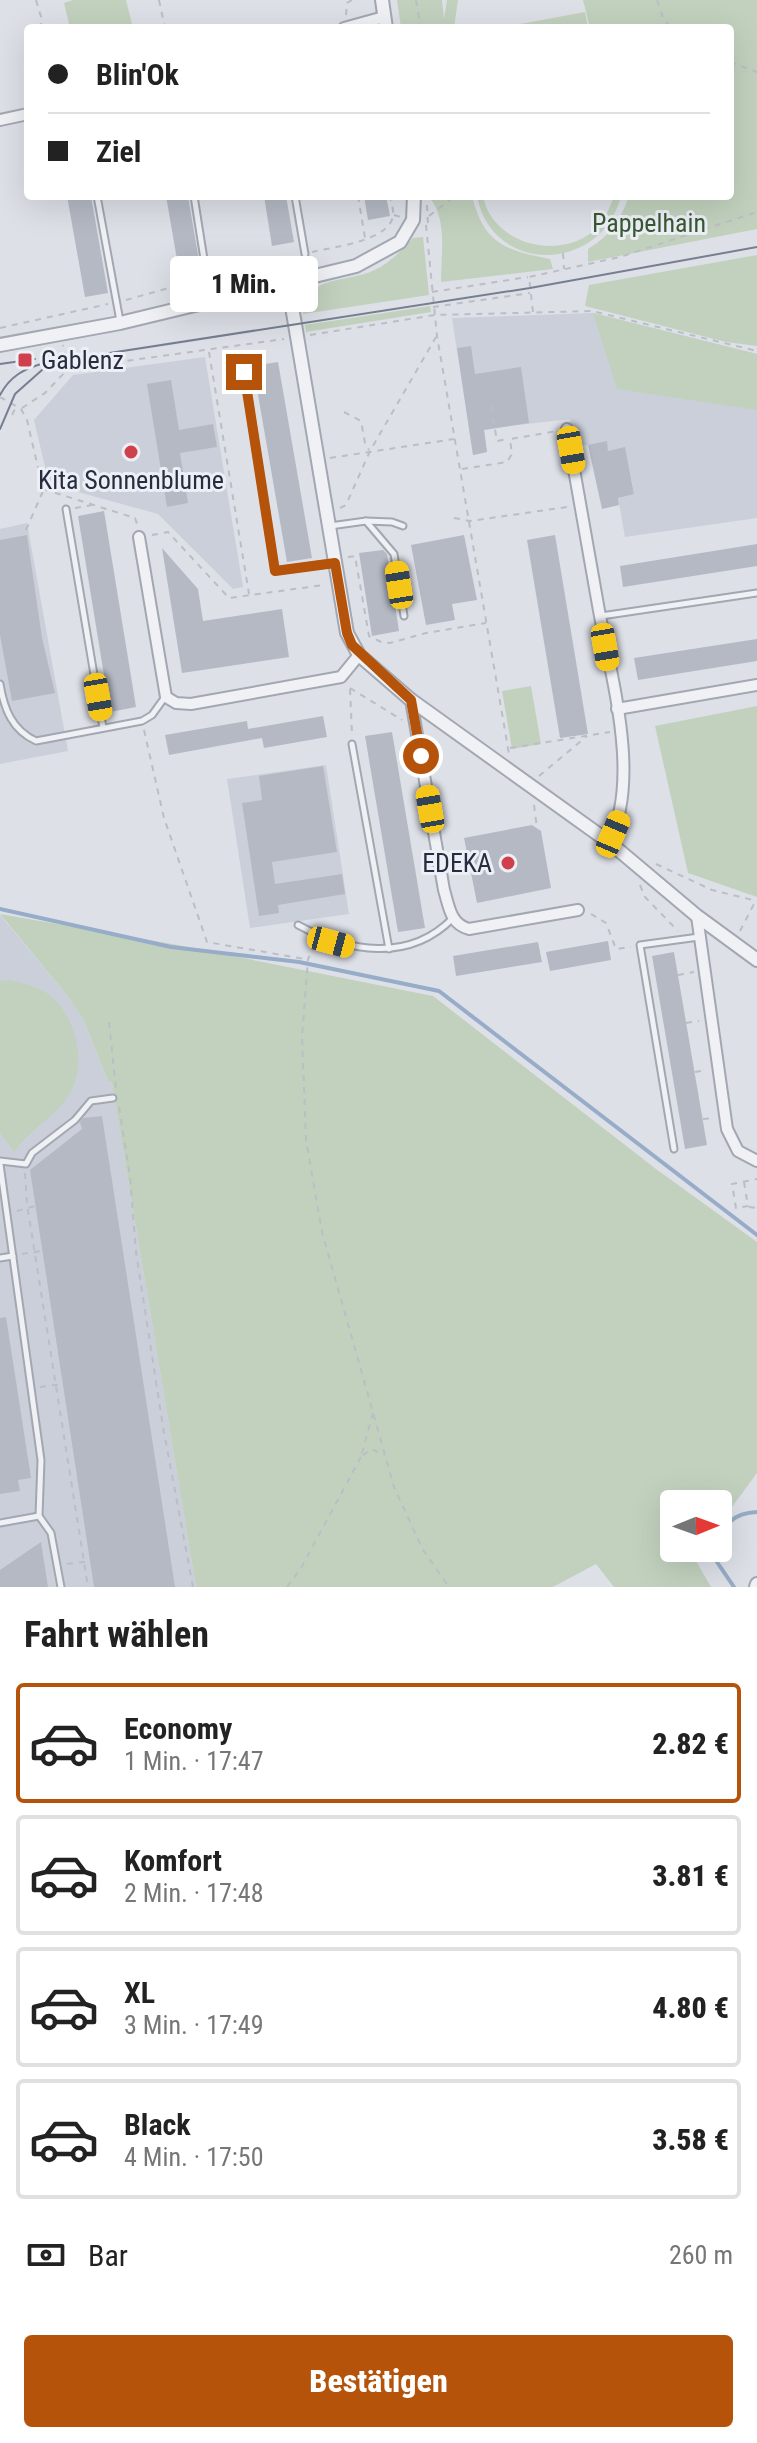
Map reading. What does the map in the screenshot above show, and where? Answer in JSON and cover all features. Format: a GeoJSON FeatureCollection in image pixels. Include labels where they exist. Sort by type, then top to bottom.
{"type":"FeatureCollection","features":[{"type":"Feature","properties":{"kind":"street"},"geometry":{"type":"LineString","coordinates":[[382,0],[385,22]]}},
{"type":"Feature","properties":{"kind":"street"},"geometry":{"type":"LineString","coordinates":[[0,120],[24,115]]}},
{"type":"Feature","properties":{"kind":"street"},"geometry":{"type":"LineString","coordinates":[[0,345],[120,323],[356,266],[374,259],[400,242],[413,220],[419,200]]}},
{"type":"Feature","properties":{"kind":"street"},"geometry":{"type":"LineString","coordinates":[[288,283],[328,521],[340,560],[339,583],[347,633],[359,655],[411,700],[609,842],[697,916],[757,960]]}},
{"type":"Feature","properties":{"kind":"street"},"geometry":{"type":"LineString","coordinates":[[567,429],[617,709],[622,801],[619,820],[609,842]]}},
{"type":"Feature","properties":{"kind":"street"},"geometry":{"type":"LineString","coordinates":[[139,537],[166,697],[176,703],[191,704],[341,677],[359,655]]}},
{"type":"Feature","properties":{"kind":"street"},"geometry":{"type":"LineString","coordinates":[[617,709],[757,685]]}},
{"type":"Feature","properties":{"kind":"street"},"geometry":{"type":"LineString","coordinates":[[411,700],[444,890],[453,918],[459,926],[469,929],[578,910]]}},
{"type":"Feature","properties":{"kind":"street"},"geometry":{"type":"LineString","coordinates":[[697,916],[727,1129],[738,1151],[757,1161]]}},
{"type":"Feature","properties":{"kind":"lane"},"geometry":{"type":"LineString","coordinates":[[98,200],[120,323]]}},
{"type":"Feature","properties":{"kind":"lane"},"geometry":{"type":"LineString","coordinates":[[195,200],[207,278]]}},
{"type":"Feature","properties":{"kind":"lane"},"geometry":{"type":"LineString","coordinates":[[296,200],[305,254]]}},
{"type":"Feature","properties":{"kind":"lane"},"geometry":{"type":"LineString","coordinates":[[244,372],[275,571],[340,560]]}},
{"type":"Feature","properties":{"kind":"lane"},"geometry":{"type":"LineString","coordinates":[[66,509],[103,728]]}},
{"type":"Feature","properties":{"kind":"lane"},"geometry":{"type":"LineString","coordinates":[[328,521],[392,522],[403,526]]}},
{"type":"Feature","properties":{"kind":"lane"},"geometry":{"type":"LineString","coordinates":[[366,521],[394,554],[404,616]]}},
{"type":"Feature","properties":{"kind":"lane"},"geometry":{"type":"LineString","coordinates":[[600,616],[757,593]]}},
{"type":"Feature","properties":{"kind":"lane"},"geometry":{"type":"LineString","coordinates":[[0,684],[3,703],[17,729],[36,741],[142,721],[152,715],[166,697]]}},
{"type":"Feature","properties":{"kind":"lane"},"geometry":{"type":"LineString","coordinates":[[352,744],[389,949]]}},
{"type":"Feature","properties":{"kind":"lane"},"geometry":{"type":"LineString","coordinates":[[298,925],[358,949],[389,949],[440,931],[453,918]]}},
{"type":"Feature","properties":{"kind":"lane"},"geometry":{"type":"LineString","coordinates":[[674,1149],[640,945],[700,936]]}},
{"type":"Feature","properties":{"kind":"lane"},"geometry":{"type":"LineString","coordinates":[[61,1587],[51,1533],[39,1516],[41,1460],[0,1162],[26,1164],[32,1153],[75,1120],[91,1101],[113,1098]]}},
{"type":"Feature","properties":{"kind":"lane"},"geometry":{"type":"LineString","coordinates":[[0,1258],[13,1256]]}},
{"type":"Feature","properties":{"kind":"lane"},"geometry":{"type":"LineString","coordinates":[[0,1523],[39,1516]]}},
{"type":"Feature","properties":{"kind":"path"},"geometry":{"type":"LineString","coordinates":[[36,0],[41,24]]}},
{"type":"Feature","properties":{"kind":"path"},"geometry":{"type":"LineString","coordinates":[[159,0],[164,24]]}},
{"type":"Feature","properties":{"kind":"path"},"geometry":{"type":"LineString","coordinates":[[345,24],[347,3],[352,0]]}},
{"type":"Feature","properties":{"kind":"path"},"geometry":{"type":"LineString","coordinates":[[416,0],[420,24]]}},
{"type":"Feature","properties":{"kind":"path"},"geometry":{"type":"LineString","coordinates":[[657,0],[668,24]]}},
{"type":"Feature","properties":{"kind":"path"},"geometry":{"type":"LineString","coordinates":[[734,63],[757,72]]}},
{"type":"Feature","properties":{"kind":"path"},"geometry":{"type":"LineString","coordinates":[[359,200],[365,239]]}},
{"type":"Feature","properties":{"kind":"path"},"geometry":{"type":"LineString","coordinates":[[0,328],[115,303],[365,239],[389,225],[394,215],[391,200]]}},
{"type":"Feature","properties":{"kind":"path"},"geometry":{"type":"LineString","coordinates":[[421,200],[429,216],[427,253],[437,336],[512,771]]}},
{"type":"Feature","properties":{"kind":"path"},"geometry":{"type":"LineString","coordinates":[[429,216],[448,200]]}},
{"type":"Feature","properties":{"kind":"path"},"geometry":{"type":"LineString","coordinates":[[432,292],[564,271],[620,257],[757,212]]}},
{"type":"Feature","properties":{"kind":"path"},"geometry":{"type":"LineString","coordinates":[[394,215],[428,226]]}},
{"type":"Feature","properties":{"kind":"path"},"geometry":{"type":"LineString","coordinates":[[563,253],[564,271]]}},
{"type":"Feature","properties":{"kind":"path"},"geometry":{"type":"LineString","coordinates":[[244,268],[247,281],[276,266],[275,260]]}},
{"type":"Feature","properties":{"kind":"path"},"geometry":{"type":"LineString","coordinates":[[529,277],[533,312]]}},
{"type":"Feature","properties":{"kind":"path"},"geometry":{"type":"LineString","coordinates":[[250,291],[252,304],[275,306],[284,316]]}},
{"type":"Feature","properties":{"kind":"path"},"geometry":{"type":"LineString","coordinates":[[433,307],[531,293]]}},
{"type":"Feature","properties":{"kind":"path"},"geometry":{"type":"LineString","coordinates":[[21,409],[45,393],[68,369],[435,315],[592,311],[757,351]]}},
{"type":"Feature","properties":{"kind":"path"},"geometry":{"type":"LineString","coordinates":[[61,335],[68,369]]}},
{"type":"Feature","properties":{"kind":"path"},"geometry":{"type":"LineString","coordinates":[[328,521],[346,505],[370,451],[437,336]]}},
{"type":"Feature","properties":{"kind":"path"},"geometry":{"type":"LineString","coordinates":[[209,350],[249,595]]}},
{"type":"Feature","properties":{"kind":"path"},"geometry":{"type":"LineString","coordinates":[[0,397],[21,409],[27,420],[43,489],[26,530]]}},
{"type":"Feature","properties":{"kind":"path"},"geometry":{"type":"LineString","coordinates":[[2,404],[5,399]]}},
{"type":"Feature","properties":{"kind":"path"},"geometry":{"type":"LineString","coordinates":[[12,415],[16,406]]}},
{"type":"Feature","properties":{"kind":"path"},"geometry":{"type":"LineString","coordinates":[[491,406],[497,441],[567,429]]}},
{"type":"Feature","properties":{"kind":"path"},"geometry":{"type":"LineString","coordinates":[[344,412],[361,421],[365,443],[370,451]]}},
{"type":"Feature","properties":{"kind":"path"},"geometry":{"type":"LineString","coordinates":[[318,460],[456,439]]}},
{"type":"Feature","properties":{"kind":"path"},"geometry":{"type":"LineString","coordinates":[[461,470],[507,462],[512,454],[510,439]]}},
{"type":"Feature","properties":{"kind":"path"},"geometry":{"type":"LineString","coordinates":[[43,489],[135,518],[139,537],[168,532],[229,598],[339,583]]}},
{"type":"Feature","properties":{"kind":"path"},"geometry":{"type":"LineString","coordinates":[[66,509],[94,505]]}},
{"type":"Feature","properties":{"kind":"path"},"geometry":{"type":"LineString","coordinates":[[454,518],[470,521],[580,505]]}},
{"type":"Feature","properties":{"kind":"path"},"geometry":{"type":"LineString","coordinates":[[340,560],[355,556],[369,636],[375,640],[390,643],[426,633],[487,623]]}},
{"type":"Feature","properties":{"kind":"path"},"geometry":{"type":"LineString","coordinates":[[352,744],[350,688],[417,729]]}},
{"type":"Feature","properties":{"kind":"path"},"geometry":{"type":"LineString","coordinates":[[142,721],[164,818],[207,942],[308,960]]}},
{"type":"Feature","properties":{"kind":"path"},"geometry":{"type":"LineString","coordinates":[[508,748],[619,731]]}},
{"type":"Feature","properties":{"kind":"path"},"geometry":{"type":"LineString","coordinates":[[537,828],[530,783],[587,736]]}},
{"type":"Feature","properties":{"kind":"path"},"geometry":{"type":"LineString","coordinates":[[686,938],[645,897],[639,886],[656,864],[712,890],[756,901],[733,943]]}},
{"type":"Feature","properties":{"kind":"path"},"geometry":{"type":"LineString","coordinates":[[578,910],[597,916],[606,923],[616,949],[640,945]]}},
{"type":"Feature","properties":{"kind":"path"},"geometry":{"type":"LineString","coordinates":[[320,936],[308,960],[302,1037],[306,1140],[322,1232],[394,1487],[423,1550],[449,1587]]}},
{"type":"Feature","properties":{"kind":"path"},"geometry":{"type":"LineString","coordinates":[[678,975],[696,972]]}},
{"type":"Feature","properties":{"kind":"path"},"geometry":{"type":"LineString","coordinates":[[686,1023],[704,1020]]}},
{"type":"Feature","properties":{"kind":"path"},"geometry":{"type":"LineString","coordinates":[[109,1022],[130,1176],[136,1252],[193,1587]]}},
{"type":"Feature","properties":{"kind":"path"},"geometry":{"type":"LineString","coordinates":[[695,1072],[711,1069]]}},
{"type":"Feature","properties":{"kind":"path"},"geometry":{"type":"LineString","coordinates":[[703,1119],[719,1117]]}},
{"type":"Feature","properties":{"kind":"path"},"geometry":{"type":"LineString","coordinates":[[26,1164],[28,1210],[88,1587]]}},
{"type":"Feature","properties":{"kind":"path"},"geometry":{"type":"LineString","coordinates":[[757,1179],[732,1184],[736,1208],[757,1208]]}},
{"type":"Feature","properties":{"kind":"path"},"geometry":{"type":"LineString","coordinates":[[744,1182],[748,1206]]}},
{"type":"Feature","properties":{"kind":"path"},"geometry":{"type":"LineString","coordinates":[[8,1212],[35,1206]]}},
{"type":"Feature","properties":{"kind":"path"},"geometry":{"type":"LineString","coordinates":[[13,1256],[42,1251]]}},
{"type":"Feature","properties":{"kind":"path"},"geometry":{"type":"LineString","coordinates":[[42,1295],[49,1294]]}},
{"type":"Feature","properties":{"kind":"path"},"geometry":{"type":"LineString","coordinates":[[49,1340],[56,1339]]}},
{"type":"Feature","properties":{"kind":"path"},"geometry":{"type":"LineString","coordinates":[[31,1388],[63,1384]]}},
{"type":"Feature","properties":{"kind":"path"},"geometry":{"type":"LineString","coordinates":[[287,1587],[301,1568],[361,1457],[374,1412]]}},
{"type":"Feature","properties":{"kind":"path"},"geometry":{"type":"LineString","coordinates":[[62,1429],[70,1428]]}},
{"type":"Feature","properties":{"kind":"path"},"geometry":{"type":"LineString","coordinates":[[361,1457],[371,1449],[385,1455]]}},
{"type":"Feature","properties":{"kind":"path"},"geometry":{"type":"LineString","coordinates":[[70,1473],[77,1472]]}},
{"type":"Feature","properties":{"kind":"path"},"geometry":{"type":"LineString","coordinates":[[77,1517],[83,1516]]}},
{"type":"Feature","properties":{"kind":"path"},"geometry":{"type":"LineString","coordinates":[[58,1565],[90,1561]]}},
{"type":"Feature","properties":{"kind":"shaded area"},"geometry":{"type":"Polygon","coordinates":[[[593,313],[757,354],[757,518],[625,537],[618,498],[634,493],[625,448],[608,451],[606,442],[576,447],[570,419],[502,427],[499,405],[481,408],[487,452],[473,455],[452,318],[593,313]]]}},
{"type":"Feature","properties":{"kind":"shaded area","name":"Kita Sonnenblume"},"geometry":{"type":"Polygon","coordinates":[[[205,357],[243,587],[233,589],[158,514],[49,484],[34,420],[73,375],[205,357]]]}},
{"type":"Feature","properties":{"kind":"shaded area"},"geometry":{"type":"Polygon","coordinates":[[[27,523],[68,751],[0,764],[0,529],[27,523]]]}},
{"type":"Feature","properties":{"kind":"shaded area"},"geometry":{"type":"Polygon","coordinates":[[[326,765],[349,914],[250,928],[227,779],[326,765]]]}},
{"type":"Feature","properties":{"kind":"shaded area"},"geometry":{"type":"Polygon","coordinates":[[[0,915],[67,995],[84,1021],[108,1081],[112,1083],[196,1587],[0,1587],[0,915]]]}},
{"type":"Feature","properties":{"kind":"green space"},"geometry":{"type":"Polygon","coordinates":[[[73,0],[126,0],[132,24],[69,24],[64,3],[73,0]]]}},
{"type":"Feature","properties":{"kind":"green space"},"geometry":{"type":"Polygon","coordinates":[[[397,0],[442,0],[444,19],[447,0],[458,0],[455,24],[400,24],[397,0]]]}},
{"type":"Feature","properties":{"kind":"green space"},"geometry":{"type":"Polygon","coordinates":[[[583,0],[757,0],[757,229],[588,262],[588,249],[614,227],[627,200],[734,200],[734,24],[589,24],[583,0]]]}},
{"type":"Feature","properties":{"kind":"green space"},"geometry":{"type":"Polygon","coordinates":[[[585,12],[587,24],[520,24],[585,12]]]}},
{"type":"Feature","properties":{"kind":"green space"},"geometry":{"type":"Polygon","coordinates":[[[431,200],[473,200],[490,235],[509,248],[550,259],[553,269],[441,282],[441,225],[431,200]]]}},
{"type":"Feature","properties":{"kind":"green space"},"geometry":{"type":"Polygon","coordinates":[[[479,200],[484,200],[499,225],[512,235],[543,246],[560,245],[591,233],[602,221],[612,200],[619,200],[610,221],[593,240],[571,251],[548,255],[524,251],[503,241],[487,222],[479,200]]]}},
{"type":"Feature","properties":{"kind":"green space"},"geometry":{"type":"Polygon","coordinates":[[[423,237],[429,295],[303,314],[305,302],[317,287],[376,269],[393,258],[413,238],[423,237]]]}},
{"type":"Feature","properties":{"kind":"green space","name":"Pappelhain"},"geometry":{"type":"Polygon","coordinates":[[[757,255],[757,346],[726,342],[585,306],[589,285],[757,255]]]}},
{"type":"Feature","properties":{"kind":"green space"},"geometry":{"type":"Polygon","coordinates":[[[430,306],[431,312],[306,332],[305,325],[430,306]]]}},
{"type":"Feature","properties":{"kind":"green space"},"geometry":{"type":"Polygon","coordinates":[[[593,313],[757,354],[757,410],[617,389],[593,313]]]}},
{"type":"Feature","properties":{"kind":"green space"},"geometry":{"type":"Polygon","coordinates":[[[531,686],[541,744],[512,749],[502,691],[531,686]]]}},
{"type":"Feature","properties":{"kind":"green space"},"geometry":{"type":"Polygon","coordinates":[[[757,706],[757,897],[688,873],[655,726],[757,706]]]}},
{"type":"Feature","properties":{"kind":"green space"},"geometry":{"type":"Polygon","coordinates":[[[0,914],[178,945],[433,996],[656,1169],[757,1242],[757,1473],[732,1507],[732,1490],[660,1490],[660,1562],[697,1562],[711,1587],[614,1587],[596,1564],[553,1587],[196,1587],[112,1083],[108,1081],[84,1021],[67,995],[0,914]]]}},
{"type":"Feature","properties":{"kind":"green space"},"geometry":{"type":"Polygon","coordinates":[[[10,980],[40,989],[55,1000],[70,1022],[78,1048],[77,1074],[67,1098],[14,1152],[0,1132],[0,981],[10,980]]]}},
{"type":"Feature","properties":{"kind":"building"},"geometry":{"type":"Polygon","coordinates":[[[68,200],[92,200],[108,293],[85,297],[68,200]]]}},
{"type":"Feature","properties":{"kind":"building"},"geometry":{"type":"Polygon","coordinates":[[[167,200],[189,200],[200,267],[179,271],[167,200]]]}},
{"type":"Feature","properties":{"kind":"building"},"geometry":{"type":"Polygon","coordinates":[[[265,200],[287,200],[294,242],[272,246],[265,200]]]}},
{"type":"Feature","properties":{"kind":"building"},"geometry":{"type":"Polygon","coordinates":[[[365,200],[387,200],[390,216],[368,220],[365,200]]]}},
{"type":"Feature","properties":{"kind":"building"},"geometry":{"type":"Polygon","coordinates":[[[471,346],[475,374],[521,367],[529,423],[484,430],[487,452],[473,455],[457,348],[471,346]]]}},
{"type":"Feature","properties":{"kind":"building"},"geometry":{"type":"Polygon","coordinates":[[[278,362],[312,558],[287,562],[253,366],[278,362]]]}},
{"type":"Feature","properties":{"kind":"building"},"geometry":{"type":"Polygon","coordinates":[[[171,380],[179,430],[213,424],[217,447],[180,453],[188,503],[167,507],[147,384],[171,380]]]}},
{"type":"Feature","properties":{"kind":"building"},"geometry":{"type":"Polygon","coordinates":[[[607,441],[608,451],[625,447],[634,494],[618,498],[619,505],[602,509],[588,445],[607,441]]]}},
{"type":"Feature","properties":{"kind":"building"},"geometry":{"type":"Polygon","coordinates":[[[104,511],[136,707],[110,712],[78,516],[104,511]]]}},
{"type":"Feature","properties":{"kind":"building"},"geometry":{"type":"Polygon","coordinates":[[[27,535],[42,638],[55,693],[12,701],[0,635],[0,540],[27,535]]]}},
{"type":"Feature","properties":{"kind":"building"},"geometry":{"type":"Polygon","coordinates":[[[464,535],[477,600],[452,604],[455,620],[426,625],[411,545],[464,535]]]}},
{"type":"Feature","properties":{"kind":"building"},"geometry":{"type":"Polygon","coordinates":[[[555,535],[588,734],[560,738],[527,540],[555,535]]]}},
{"type":"Feature","properties":{"kind":"building"},"geometry":{"type":"Polygon","coordinates":[[[757,544],[757,566],[623,587],[620,566],[757,544]]]}},
{"type":"Feature","properties":{"kind":"building"},"geometry":{"type":"Polygon","coordinates":[[[162,548],[198,589],[203,621],[282,609],[289,657],[182,673],[162,548]]]}},
{"type":"Feature","properties":{"kind":"building"},"geometry":{"type":"Polygon","coordinates":[[[383,550],[387,554],[399,631],[372,636],[359,553],[383,550]]]}},
{"type":"Feature","properties":{"kind":"building"},"geometry":{"type":"Polygon","coordinates":[[[757,639],[757,661],[638,680],[634,658],[757,639]]]}},
{"type":"Feature","properties":{"kind":"building"},"geometry":{"type":"Polygon","coordinates":[[[323,716],[327,737],[264,748],[262,738],[169,755],[165,735],[247,721],[248,729],[323,716]]]}},
{"type":"Feature","properties":{"kind":"building"},"geometry":{"type":"Polygon","coordinates":[[[392,732],[425,928],[398,932],[365,736],[392,732]]]}},
{"type":"Feature","properties":{"kind":"building"},"geometry":{"type":"Polygon","coordinates":[[[323,766],[337,852],[272,862],[275,884],[342,874],[345,894],[278,905],[279,913],[259,916],[242,803],[262,800],[259,776],[323,766]]]}},
{"type":"Feature","properties":{"kind":"building","name":"EDEKA"},"geometry":{"type":"Polygon","coordinates":[[[532,825],[541,831],[551,888],[477,903],[464,838],[532,825]]]}},
{"type":"Feature","properties":{"kind":"building"},"geometry":{"type":"Polygon","coordinates":[[[608,941],[611,960],[550,971],[546,952],[608,941]]]}},
{"type":"Feature","properties":{"kind":"building"},"geometry":{"type":"Polygon","coordinates":[[[538,942],[542,962],[456,976],[453,956],[538,942]]]}},
{"type":"Feature","properties":{"kind":"building"},"geometry":{"type":"Polygon","coordinates":[[[674,952],[707,1145],[685,1149],[652,956],[674,952]]]}},
{"type":"Feature","properties":{"kind":"building"},"geometry":{"type":"Polygon","coordinates":[[[102,1116],[175,1587],[94,1587],[30,1170],[82,1129],[80,1122],[83,1118],[102,1116]]]}},
{"type":"Feature","properties":{"kind":"building"},"geometry":{"type":"Polygon","coordinates":[[[6,1317],[31,1478],[18,1480],[20,1491],[0,1494],[0,1318],[6,1317]]]}},
{"type":"Feature","properties":{"kind":"building"},"geometry":{"type":"Polygon","coordinates":[[[41,1542],[48,1587],[0,1587],[0,1570],[41,1542]]]}},
{"type":"Feature","properties":{"kind":"waterway"},"geometry":{"type":"LineString","coordinates":[[0,909],[171,947],[299,962],[439,991],[757,1235]]}},
{"type":"Feature","properties":{"kind":"waterway"},"geometry":{"type":"LineString","coordinates":[[732,1520],[757,1512]]}},
{"type":"Feature","properties":{"kind":"waterway"},"geometry":{"type":"LineString","coordinates":[[717,1562],[734,1587]]}},
{"type":"Feature","properties":{"kind":"tram line"},"geometry":{"type":"LineString","coordinates":[[0,395],[19,374],[45,363],[530,288],[757,247]]}},
{"type":"Feature","properties":{"kind":"tram line"},"geometry":{"type":"LineString","coordinates":[[0,364],[35,359]]}},
{"type":"Feature","properties":{"kind":"tram line"},"geometry":{"type":"LineString","coordinates":[[0,429],[15,394],[42,370]]}},
{"type":"Feature","properties":{"kind":"place","name":"Gablenz"},"geometry":{"type":"Point","coordinates":[25,360]}},
{"type":"Feature","properties":{"kind":"place","name":"Kita Sonnenblume"},"geometry":{"type":"Point","coordinates":[131,452]}},
{"type":"Feature","properties":{"kind":"place","name":"EDEKA"},"geometry":{"type":"Point","coordinates":[508,863]}},
{"type":"Feature","properties":{"kind":"route"},"geometry":{"type":"LineString","coordinates":[[244,372],[275,571],[335,563],[347,633],[352,645],[359,655],[411,700],[421,756]]}}]}
